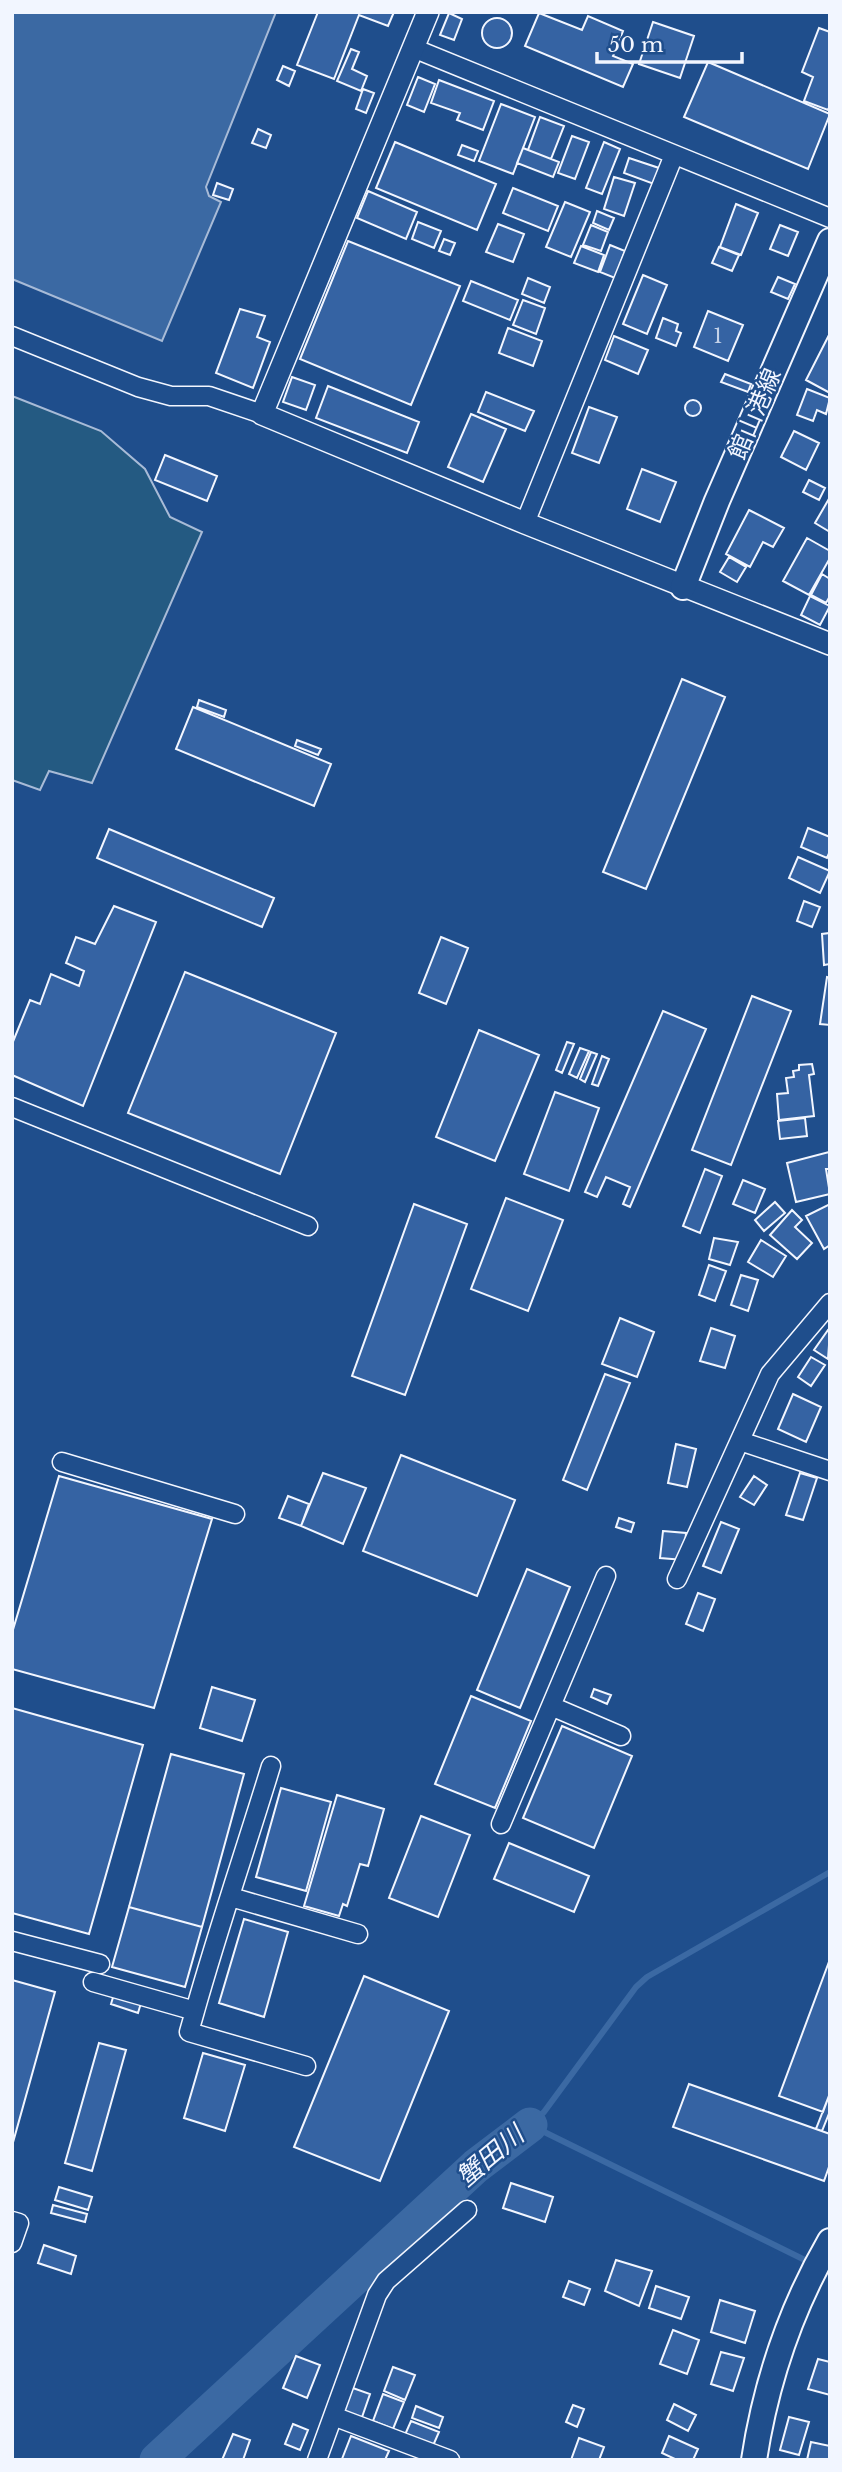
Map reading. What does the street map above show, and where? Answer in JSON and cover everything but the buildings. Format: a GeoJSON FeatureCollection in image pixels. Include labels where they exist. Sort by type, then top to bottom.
{"type":"FeatureCollection","features":[{"type":"Feature","properties":{"kind":"main road","name":"館山港線"},"geometry":{"type":"LineString","coordinates":[[683,587],[717,501],[830,242]]}},
{"type":"Feature","properties":{"kind":"main road"},"geometry":{"type":"LineString","coordinates":[[754,2460],[769,2380],[786,2331],[807,2283],[830,2241]]}},
{"type":"Feature","properties":{"kind":"street"},"geometry":{"type":"LineString","coordinates":[[262,414],[428,12]]}},
{"type":"Feature","properties":{"kind":"street"},"geometry":{"type":"LineString","coordinates":[[413,48],[830,218]]}},
{"type":"Feature","properties":{"kind":"street"},"geometry":{"type":"LineString","coordinates":[[525,523],[674,155]]}},
{"type":"Feature","properties":{"kind":"street"},"geometry":{"type":"LineString","coordinates":[[12,336],[138,387],[171,396],[209,396],[262,414],[683,587],[830,644]]}},
{"type":"Feature","properties":{"kind":"street"},"geometry":{"type":"LineString","coordinates":[[12,1107],[308,1226]]}},
{"type":"Feature","properties":{"kind":"street"},"geometry":{"type":"LineString","coordinates":[[677,1579],[770,1374],[830,1303]]}},
{"type":"Feature","properties":{"kind":"street"},"geometry":{"type":"LineString","coordinates":[[740,1441],[830,1471]]}},
{"type":"Feature","properties":{"kind":"street"},"geometry":{"type":"LineString","coordinates":[[62,1462],[235,1514]]}},
{"type":"Feature","properties":{"kind":"street"},"geometry":{"type":"LineString","coordinates":[[501,1824],[606,1576]]}},
{"type":"Feature","properties":{"kind":"street"},"geometry":{"type":"LineString","coordinates":[[551,1706],[621,1736]]}},
{"type":"Feature","properties":{"kind":"street"},"geometry":{"type":"LineString","coordinates":[[271,1766],[231,1897],[219,1925],[189,2032],[306,2066]]}},
{"type":"Feature","properties":{"kind":"street"},"geometry":{"type":"LineString","coordinates":[[231,1897],[358,1934]]}},
{"type":"Feature","properties":{"kind":"street"},"geometry":{"type":"LineString","coordinates":[[12,1941],[100,1964]]}},
{"type":"Feature","properties":{"kind":"street"},"geometry":{"type":"LineString","coordinates":[[93,1982],[195,2011]]}},
{"type":"Feature","properties":{"kind":"street"},"geometry":{"type":"LineString","coordinates":[[317,2460],[377,2295],[386,2281],[467,2210]]}},
{"type":"Feature","properties":{"kind":"street"},"geometry":{"type":"LineString","coordinates":[[12,2221],[19,2222],[12,2243]]}},
{"type":"Feature","properties":{"kind":"street"},"geometry":{"type":"LineString","coordinates":[[333,2416],[450,2460]]}},
{"type":"Feature","properties":{"kind":"shaded area"},"geometry":{"type":"Polygon","coordinates":[[[12,12],[276,12],[206,187],[209,196],[221,202],[162,341],[12,279],[12,12]]]}},
{"type":"Feature","properties":{"kind":"shaded area"},"geometry":{"type":"Polygon","coordinates":[[[12,396],[101,431],[145,469],[170,517],[202,532],[92,783],[49,771],[40,790],[12,780],[12,396]]]}},
{"type":"Feature","properties":{"kind":"waterway","name":"蟹田川"},"geometry":{"type":"LineString","coordinates":[[813,2264],[530,2125],[544,2112],[636,1987],[647,1977],[830,1872]]}},
{"type":"Feature","properties":{"kind":"waterway","name":"蟹田川"},"geometry":{"type":"LineString","coordinates":[[157,2460],[476,2166],[530,2125]]}}]}
